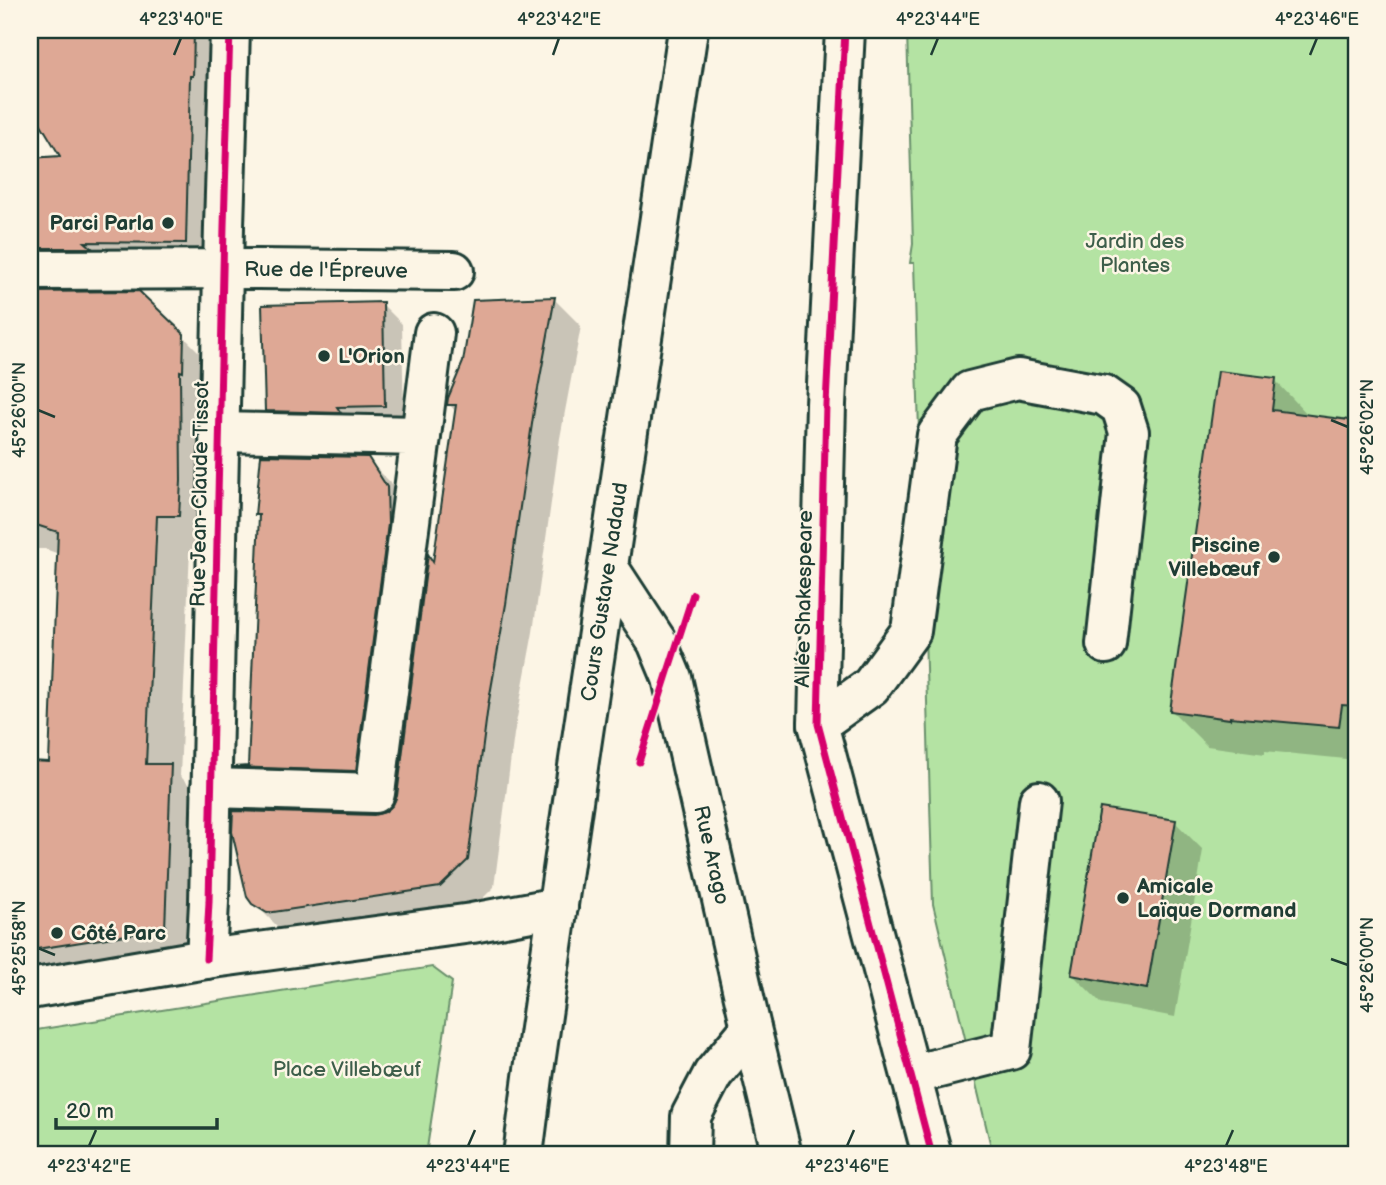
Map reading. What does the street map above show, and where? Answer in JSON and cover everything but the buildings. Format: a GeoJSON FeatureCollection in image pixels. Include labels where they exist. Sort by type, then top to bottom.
{"type":"FeatureCollection","features":[{"type":"Feature","properties":{"kind":"street","name":"Rue Jean-Claude Tissot"},"geometry":{"type":"LineString","coordinates":[[206,958],[230,30]]}},
{"type":"Feature","properties":{"kind":"street","name":"Cours Gustave Nadaud"},"geometry":{"type":"LineString","coordinates":[[523,1155],[688,30]]}},
{"type":"Feature","properties":{"kind":"street","name":"Allée Shakespeare"},"geometry":{"type":"LineString","coordinates":[[845,30],[826,404],[818,724],[932,1155]]}},
{"type":"Feature","properties":{"kind":"street","name":"Rue de l'Épreuve"},"geometry":{"type":"LineString","coordinates":[[30,271],[454,271]]}},
{"type":"Feature","properties":{"kind":"street"},"geometry":{"type":"LineString","coordinates":[[211,788],[375,793],[434,333]]}},
{"type":"Feature","properties":{"kind":"street"},"geometry":{"type":"LineString","coordinates":[[818,724],[871,686],[911,631],[937,435],[970,391],[1018,379],[1104,395],[1121,407],[1129,432],[1106,644]]}},
{"type":"Feature","properties":{"kind":"street"},"geometry":{"type":"LineString","coordinates":[[219,432],[421,436]]}},
{"type":"Feature","properties":{"kind":"street","name":"Rue Arago"},"geometry":{"type":"LineString","coordinates":[[608,567],[657,642],[672,678],[782,1155]]}},
{"type":"Feature","properties":{"kind":"street"},"geometry":{"type":"LineString","coordinates":[[911,1075],[1011,1050],[1039,801]]}},
{"type":"Feature","properties":{"kind":"street"},"geometry":{"type":"LineString","coordinates":[[30,989],[206,958],[472,923],[558,906]]}},
{"type":"Feature","properties":{"kind":"street"},"geometry":{"type":"LineString","coordinates":[[690,1155],[691,1116],[713,1074],[751,1028]]}},
{"type":"Feature","properties":{"kind":"green space","name":"Jardin des Plantes"},"geometry":{"type":"Polygon","coordinates":[[[907,30],[1356,30],[1356,1155],[993,1155],[933,904],[914,263],[910,263],[913,244],[907,30]]]}},
{"type":"Feature","properties":{"kind":"green space","name":"Place Villebœuf"},"geometry":{"type":"Polygon","coordinates":[[[432,967],[452,982],[426,1155],[30,1155],[30,1031],[432,967]]]}},
{"type":"Feature","properties":{"kind":"cycle path"},"geometry":{"type":"LineString","coordinates":[[206,959],[230,30]]}},
{"type":"Feature","properties":{"kind":"cycle path"},"geometry":{"type":"LineString","coordinates":[[845,30],[826,404],[818,724],[932,1155]]}},
{"type":"Feature","properties":{"kind":"cycle path"},"geometry":{"type":"LineString","coordinates":[[639,762],[693,594]]}},
{"type":"Feature","properties":{"kind":"place","name":"Parci Parla"},"geometry":{"type":"Point","coordinates":[168,223]}},
{"type":"Feature","properties":{"kind":"place","name":"L'Orion"},"geometry":{"type":"Point","coordinates":[324,356]}},
{"type":"Feature","properties":{"kind":"place","name":"Piscine Villebœuf"},"geometry":{"type":"Point","coordinates":[1274,557]}},
{"type":"Feature","properties":{"kind":"place","name":"Amicale Laïque Dormand"},"geometry":{"type":"Point","coordinates":[1123,898]}},
{"type":"Feature","properties":{"kind":"place","name":"Côté Parc"},"geometry":{"type":"Point","coordinates":[57,933]}}]}
